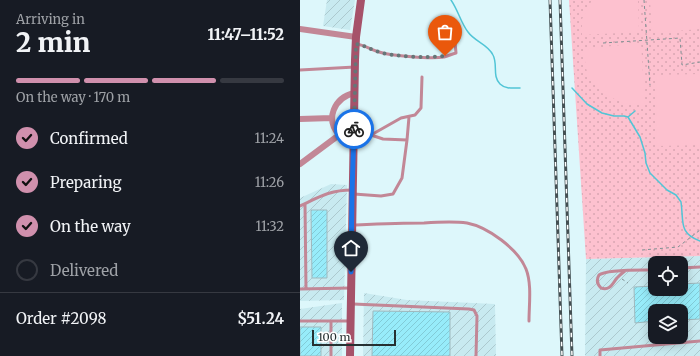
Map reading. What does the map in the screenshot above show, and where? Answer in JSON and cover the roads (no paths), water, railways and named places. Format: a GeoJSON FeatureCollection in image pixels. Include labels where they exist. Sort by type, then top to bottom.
{"type":"FeatureCollection","features":[{"type":"Feature","properties":{"kind":"street"},"geometry":{"type":"LineString","coordinates":[[350,356],[354,93],[356,40],[361,0]]}},
{"type":"Feature","properties":{"kind":"street"},"geometry":{"type":"LineString","coordinates":[[300,29],[356,40]]}},
{"type":"Feature","properties":{"kind":"street"},"geometry":{"type":"LineString","coordinates":[[354,93],[340,100],[334,109],[332,118],[334,127],[339,135],[354,140]]}},
{"type":"Feature","properties":{"kind":"street"},"geometry":{"type":"LineString","coordinates":[[300,119],[332,118]]}},
{"type":"Feature","properties":{"kind":"street"},"geometry":{"type":"LineString","coordinates":[[300,164],[339,135]]}},
{"type":"Feature","properties":{"kind":"lane"},"geometry":{"type":"LineString","coordinates":[[356,40],[378,52],[435,57],[456,53],[455,42]]}},
{"type":"Feature","properties":{"kind":"lane"},"geometry":{"type":"LineString","coordinates":[[300,70],[355,67]]}},
{"type":"Feature","properties":{"kind":"lane"},"geometry":{"type":"LineString","coordinates":[[354,140],[371,135],[401,118],[415,115],[421,108],[422,77]]}},
{"type":"Feature","properties":{"kind":"lane"},"geometry":{"type":"LineString","coordinates":[[300,206],[338,190],[381,196],[393,194],[402,178],[409,117]]}},
{"type":"Feature","properties":{"kind":"lane"},"geometry":{"type":"LineString","coordinates":[[371,135],[383,139],[407,140]]}},
{"type":"Feature","properties":{"kind":"lane"},"geometry":{"type":"LineString","coordinates":[[305,204],[306,289]]}},
{"type":"Feature","properties":{"kind":"lane"},"geometry":{"type":"LineString","coordinates":[[351,225],[442,222],[467,223],[479,227],[500,239],[521,260],[526,269],[529,294],[529,321]]}},
{"type":"Feature","properties":{"kind":"lane"},"geometry":{"type":"LineString","coordinates":[[688,268],[700,267]]}},
{"type":"Feature","properties":{"kind":"lane"},"geometry":{"type":"LineString","coordinates":[[625,271],[617,278],[612,286],[607,289],[601,288],[597,283],[598,278],[602,273],[625,271],[648,270]]}},
{"type":"Feature","properties":{"kind":"lane"},"geometry":{"type":"LineString","coordinates":[[300,289],[350,288]]}},
{"type":"Feature","properties":{"kind":"lane"},"geometry":{"type":"LineString","coordinates":[[350,304],[474,310],[477,316],[476,356]]}},
{"type":"Feature","properties":{"kind":"lane"},"geometry":{"type":"LineString","coordinates":[[300,321],[350,321]]}},
{"type":"Feature","properties":{"kind":"lane"},"geometry":{"type":"LineString","coordinates":[[331,356],[332,321]]}},
{"type":"Feature","properties":{"kind":"lane"},"geometry":{"type":"LineString","coordinates":[[600,356],[600,350],[700,341]]}},
{"type":"Feature","properties":{"kind":"waterway"},"geometry":{"type":"LineString","coordinates":[[451,0],[468,32],[491,51],[495,62],[496,77],[500,84],[502,86],[520,88]]}},
{"type":"Feature","properties":{"kind":"waterway"},"geometry":{"type":"LineString","coordinates":[[572,88],[587,104],[602,113],[628,117],[640,137],[650,173],[667,190],[676,195],[681,202],[683,226],[685,230],[693,238],[700,241]]}},
{"type":"Feature","properties":{"kind":"waterway"},"geometry":{"type":"LineString","coordinates":[[628,117],[635,111]]}},
{"type":"Feature","properties":{"kind":"railway"},"geometry":{"type":"LineString","coordinates":[[550,0],[562,356]]}},
{"type":"Feature","properties":{"kind":"railway"},"geometry":{"type":"LineString","coordinates":[[560,0],[572,356]]}}]}
